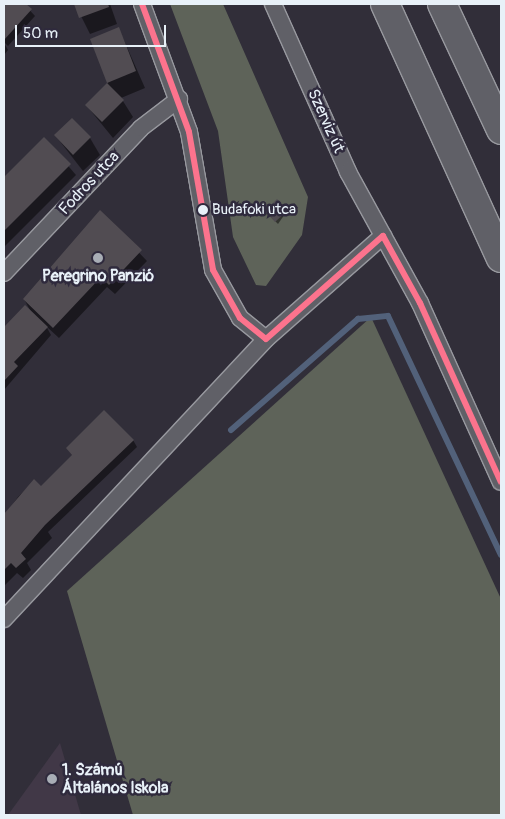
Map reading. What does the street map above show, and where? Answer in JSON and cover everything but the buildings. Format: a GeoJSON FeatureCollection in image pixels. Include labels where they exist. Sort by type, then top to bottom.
{"type":"FeatureCollection","features":[{"type":"Feature","properties":{"kind":"highway"},"geometry":{"type":"LineString","coordinates":[[385,4],[501,258]]}},
{"type":"Feature","properties":{"kind":"highway"},"geometry":{"type":"LineString","coordinates":[[442,4],[501,130]]}},
{"type":"Feature","properties":{"kind":"street"},"geometry":{"type":"LineString","coordinates":[[142,4],[179,99],[198,167],[213,270],[240,318],[266,339]]}},
{"type":"Feature","properties":{"kind":"street","name":"Szerviz út"},"geometry":{"type":"LineString","coordinates":[[273,4],[348,172],[420,303],[501,482]]}},
{"type":"Feature","properties":{"kind":"street","name":"Fodros utca"},"geometry":{"type":"LineString","coordinates":[[4,272],[141,128],[179,99]]}},
{"type":"Feature","properties":{"kind":"street"},"geometry":{"type":"LineString","coordinates":[[4,619],[266,339],[383,236]]}},
{"type":"Feature","properties":{"kind":"shaded area"},"geometry":{"type":"Polygon","coordinates":[[[170,4],[223,4],[308,197],[302,235],[266,286],[256,285],[233,237],[218,131],[170,4]]]}},
{"type":"Feature","properties":{"kind":"shaded area"},"geometry":{"type":"Polygon","coordinates":[[[371,317],[501,599],[501,815],[133,815],[67,591],[371,317]]]}},
{"type":"Feature","properties":{"kind":"shaded area","name":"1. Számú Általános Iskola"},"geometry":{"type":"Polygon","coordinates":[[[60,743],[81,815],[8,815],[60,743]]]}},
{"type":"Feature","properties":{"kind":"waterway"},"geometry":{"type":"LineString","coordinates":[[231,430],[358,319],[388,316],[501,555]]}},
{"type":"Feature","properties":{"kind":"transit line"},"geometry":{"type":"LineString","coordinates":[[142,4],[189,132],[213,270],[240,318],[266,339]]}},
{"type":"Feature","properties":{"kind":"transit line"},"geometry":{"type":"LineString","coordinates":[[383,236],[420,303],[501,482]]}},
{"type":"Feature","properties":{"kind":"transit line"},"geometry":{"type":"LineString","coordinates":[[266,339],[383,236]]}},
{"type":"Feature","properties":{"kind":"place","name":"Budafoki utca"},"geometry":{"type":"Point","coordinates":[203,210]}},
{"type":"Feature","properties":{"kind":"place","name":"Peregrino Panzió"},"geometry":{"type":"Point","coordinates":[98,258]}},
{"type":"Feature","properties":{"kind":"place","name":"1. Számú Általános Iskola"},"geometry":{"type":"Point","coordinates":[52,779]}}]}
